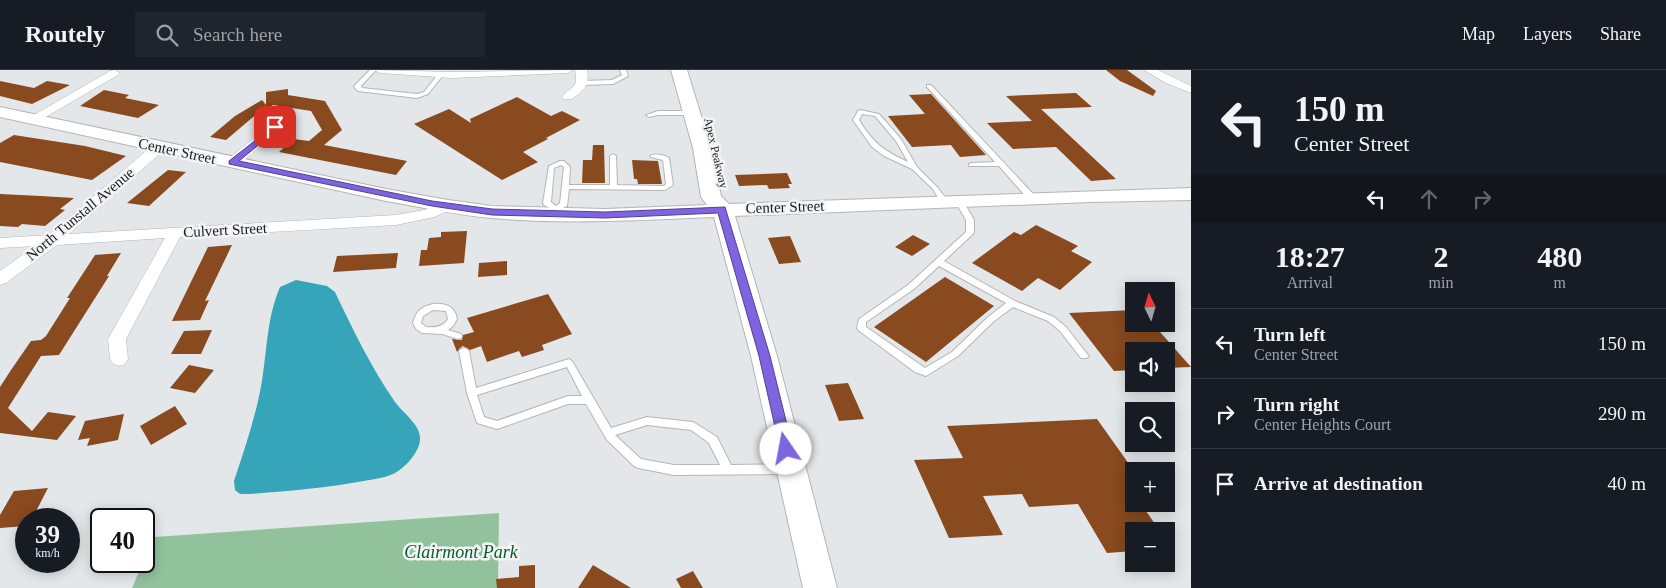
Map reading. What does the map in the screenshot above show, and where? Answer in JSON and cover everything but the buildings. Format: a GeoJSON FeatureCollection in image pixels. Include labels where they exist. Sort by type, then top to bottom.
{"type":"FeatureCollection","features":[{"type":"Feature","properties":{"kind":"main road","name":"Apex Peakway"},"geometry":{"type":"LineString","coordinates":[[679,70],[690,113],[702,148],[711,197],[722,210]]}},
{"type":"Feature","properties":{"kind":"main road","name":"Apex Peakway"},"geometry":{"type":"LineString","coordinates":[[695,70],[725,192],[722,210]]}},
{"type":"Feature","properties":{"kind":"main road","name":"Center Street"},"geometry":{"type":"LineString","coordinates":[[0,112],[159,147],[448,206],[492,212],[631,214],[1032,198],[1191,194]]}},
{"type":"Feature","properties":{"kind":"main road"},"geometry":{"type":"LineString","coordinates":[[722,210],[764,356],[820,588]]}},
{"type":"Feature","properties":{"kind":"street"},"geometry":{"type":"LineString","coordinates":[[380,70],[441,74],[567,70]]}},
{"type":"Feature","properties":{"kind":"street"},"geometry":{"type":"LineString","coordinates":[[568,97],[582,87],[581,70]]}},
{"type":"Feature","properties":{"kind":"street"},"geometry":{"type":"LineString","coordinates":[[1150,70],[1170,82],[1191,90]]}},
{"type":"Feature","properties":{"kind":"street"},"geometry":{"type":"LineString","coordinates":[[33,119],[114,73]]}},
{"type":"Feature","properties":{"kind":"street"},"geometry":{"type":"LineString","coordinates":[[232,162],[275,127]]}},
{"type":"Feature","properties":{"kind":"street","name":"North Tunstall Avenue"},"geometry":{"type":"LineString","coordinates":[[0,279],[52,241],[159,147]]}},
{"type":"Feature","properties":{"kind":"street","name":"Culvert Street"},"geometry":{"type":"LineString","coordinates":[[0,243],[396,220],[436,213],[448,206]]}},
{"type":"Feature","properties":{"kind":"street"},"geometry":{"type":"LineString","coordinates":[[119,359],[117,339],[175,234]]}},
{"type":"Feature","properties":{"kind":"lane"},"geometry":{"type":"LineString","coordinates":[[373,70],[358,85],[357,87],[360,90],[418,96],[426,93],[441,74]]}},
{"type":"Feature","properties":{"kind":"lane"},"geometry":{"type":"LineString","coordinates":[[583,83],[613,82],[625,76],[623,70]]}},
{"type":"Feature","properties":{"kind":"lane"},"geometry":{"type":"LineString","coordinates":[[929,86],[1032,198]]}},
{"type":"Feature","properties":{"kind":"lane"},"geometry":{"type":"LineString","coordinates":[[914,168],[878,151],[856,120],[860,112],[877,115],[899,140],[914,168],[970,220],[970,233],[911,287],[862,321],[861,328],[918,369],[926,372],[955,354],[990,320],[1012,303]]}},
{"type":"Feature","properties":{"kind":"lane"},"geometry":{"type":"LineString","coordinates":[[650,115],[658,113],[690,113]]}},
{"type":"Feature","properties":{"kind":"lane"},"geometry":{"type":"LineString","coordinates":[[613,156],[618,188]]}},
{"type":"Feature","properties":{"kind":"lane"},"geometry":{"type":"LineString","coordinates":[[565,187],[665,188],[670,185],[666,158],[653,156]]}},
{"type":"Feature","properties":{"kind":"lane"},"geometry":{"type":"LineString","coordinates":[[561,159],[567,167],[565,187],[564,204],[555,212],[547,204],[551,167],[561,159]]}},
{"type":"Feature","properties":{"kind":"lane"},"geometry":{"type":"LineString","coordinates":[[971,165],[1001,164]]}},
{"type":"Feature","properties":{"kind":"lane"},"geometry":{"type":"LineString","coordinates":[[939,262],[1012,303],[1051,319],[1063,329],[1084,356]]}},
{"type":"Feature","properties":{"kind":"lane"},"geometry":{"type":"LineString","coordinates":[[440,330],[458,336]]}},
{"type":"Feature","properties":{"kind":"lane"},"geometry":{"type":"LineString","coordinates":[[464,352],[472,393],[480,420],[497,424],[568,400],[589,400]]}},
{"type":"Feature","properties":{"kind":"lane"},"geometry":{"type":"LineString","coordinates":[[472,393],[569,363],[608,433],[638,463],[674,470],[791,469]]}},
{"type":"Feature","properties":{"kind":"lane"},"geometry":{"type":"LineString","coordinates":[[608,433],[647,421],[694,426],[713,440],[728,470]]}},
{"type":"Feature","properties":{"kind":"green space","name":"Clairmont Park"},"geometry":{"type":"Polygon","coordinates":[[[499,513],[498,588],[132,588],[138,573],[155,573],[155,537],[499,513]]]}},
{"type":"Feature","properties":{"kind":"water"},"geometry":{"type":"Polygon","coordinates":[[[296,280],[327,286],[335,292],[378,375],[395,402],[418,429],[420,434],[419,444],[406,464],[397,472],[386,476],[321,487],[240,494],[235,490],[234,481],[260,394],[272,310],[280,287],[296,280]]]}},
{"type":"Feature","properties":{"kind":"route"},"geometry":{"type":"LineString","coordinates":[[275,127],[232,162],[432,204],[492,212],[605,215],[722,210],[764,356],[786,449]]}}]}
